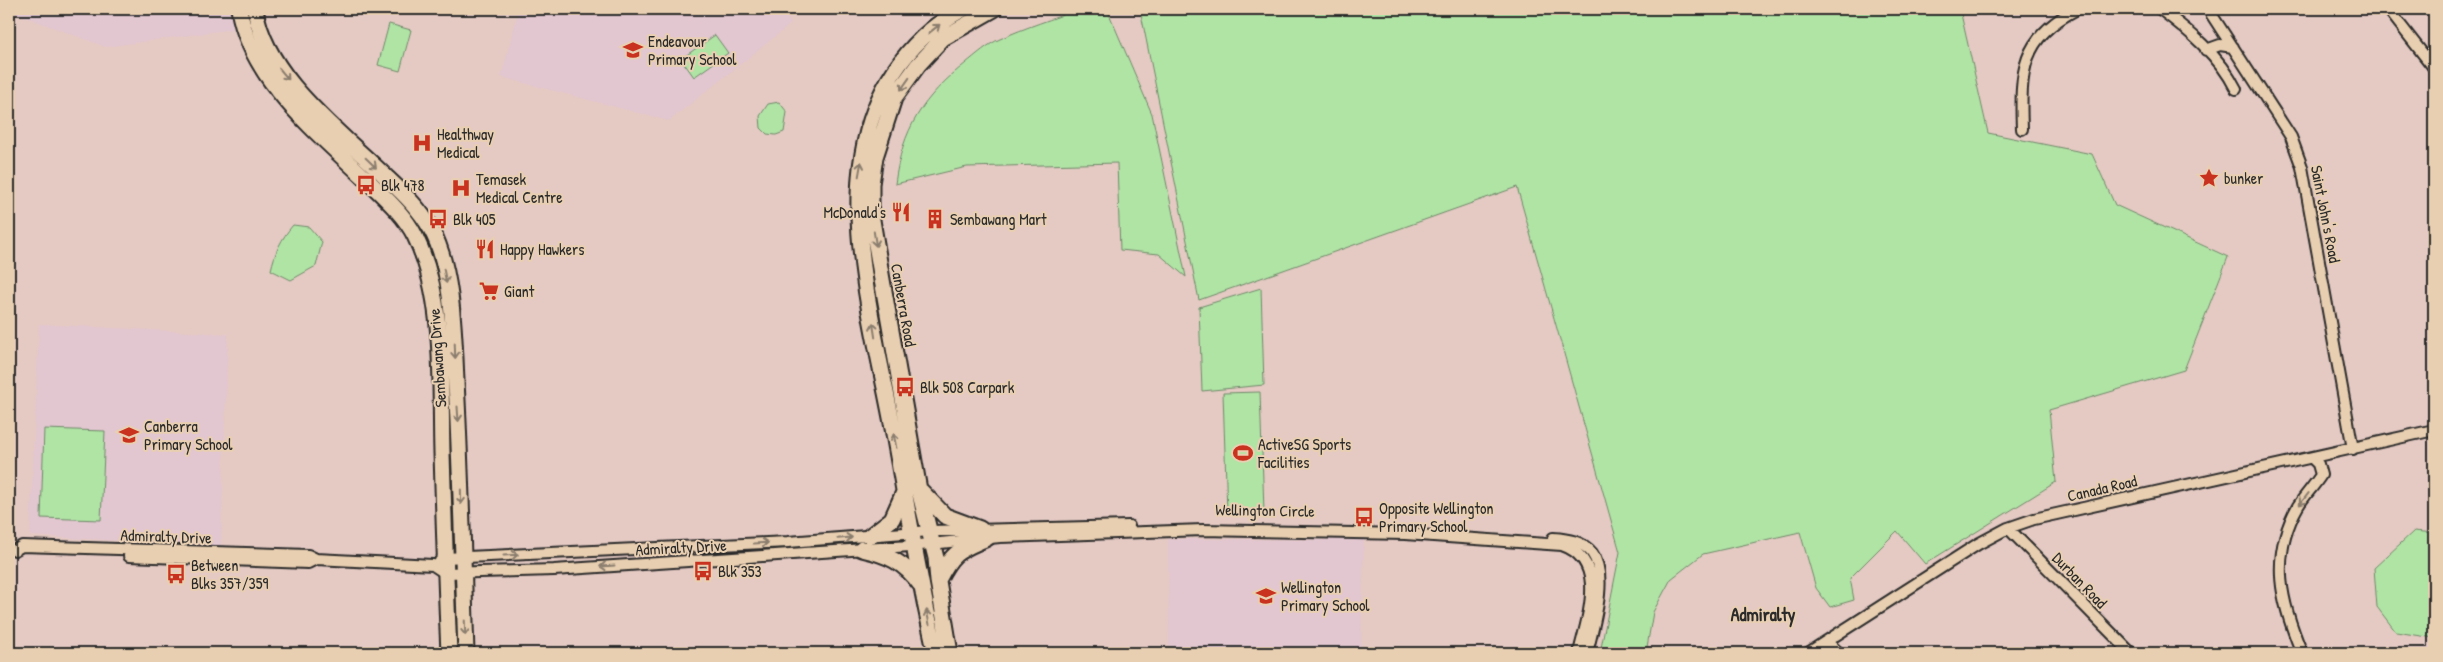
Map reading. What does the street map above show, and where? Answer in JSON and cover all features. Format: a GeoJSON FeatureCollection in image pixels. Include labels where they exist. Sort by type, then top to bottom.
{"type":"FeatureCollection","features":[{"type":"Feature","properties":{"kind":"main road","name":"Sembawang Drive"},"geometry":{"type":"LineString","coordinates":[[239,9],[247,37],[265,73],[306,120],[390,202],[414,235],[426,264],[438,322],[441,565],[449,653]]}},
{"type":"Feature","properties":{"kind":"main road","name":"Sembawang Drive"},"geometry":{"type":"LineString","coordinates":[[255,9],[259,32],[276,65],[315,108],[417,208],[432,231],[441,256],[454,321],[466,653]]}},
{"type":"Feature","properties":{"kind":"main road","name":"Canberra Road"},"geometry":{"type":"LineString","coordinates":[[950,653],[932,537],[912,489],[874,334],[858,224],[859,174],[868,129],[882,94],[904,58],[931,29],[963,9]]}},
{"type":"Feature","properties":{"kind":"main road","name":"Canberra Road"},"geometry":{"type":"LineString","coordinates":[[936,653],[913,539],[912,489],[874,231],[871,184],[880,138],[894,98],[918,65],[943,38],[994,9]]}},
{"type":"Feature","properties":{"kind":"main road"},"geometry":{"type":"LineString","coordinates":[[870,536],[892,519],[912,489],[945,516],[984,533]]}},
{"type":"Feature","properties":{"kind":"main road"},"geometry":{"type":"LineString","coordinates":[[938,581],[955,552],[984,533]]}},
{"type":"Feature","properties":{"kind":"main road"},"geometry":{"type":"LineString","coordinates":[[862,549],[894,558],[909,569],[922,587]]}},
{"type":"Feature","properties":{"kind":"street"},"geometry":{"type":"LineString","coordinates":[[2022,129],[2023,72],[2029,52],[2038,38],[2055,22],[2077,9]]}},
{"type":"Feature","properties":{"kind":"street"},"geometry":{"type":"LineString","coordinates":[[2160,9],[2186,29],[2206,50],[2231,79],[2236,89]]}},
{"type":"Feature","properties":{"kind":"street","name":"Saint John's Road"},"geometry":{"type":"LineString","coordinates":[[2208,9],[2291,137],[2302,167],[2353,449]]}},
{"type":"Feature","properties":{"kind":"street"},"geometry":{"type":"LineString","coordinates":[[2388,9],[2434,68]]}},
{"type":"Feature","properties":{"kind":"street"},"geometry":{"type":"LineString","coordinates":[[2206,50],[2220,45],[2233,47]]}},
{"type":"Feature","properties":{"kind":"street","name":"Canada Road"},"geometry":{"type":"LineString","coordinates":[[1808,653],[1978,544],[2008,528],[2034,519],[2313,459],[2434,430]]}},
{"type":"Feature","properties":{"kind":"street"},"geometry":{"type":"LineString","coordinates":[[2302,653],[2287,618],[2281,589],[2280,560],[2298,506],[2321,475],[2318,464],[2313,459]]}},
{"type":"Feature","properties":{"kind":"street","name":"Wellington Circle"},"geometry":{"type":"LineString","coordinates":[[932,537],[984,533],[1203,524],[1405,528],[1568,540],[1582,545],[1593,554],[1600,579],[1599,598],[1587,653]]}},
{"type":"Feature","properties":{"kind":"street","name":"Durban Road"},"geometry":{"type":"LineString","coordinates":[[2008,528],[2126,652]]}},
{"type":"Feature","properties":{"kind":"street","name":"Wellington Circle"},"geometry":{"type":"LineString","coordinates":[[984,533],[1203,530],[1405,534],[1562,545],[1578,553],[1590,572],[1591,588],[1579,653]]}},
{"type":"Feature","properties":{"kind":"street","name":"Admiralty Drive"},"geometry":{"type":"LineString","coordinates":[[441,565],[462,557],[788,542],[870,536],[913,539]]}},
{"type":"Feature","properties":{"kind":"street","name":"Admiralty Drive"},"geometry":{"type":"LineString","coordinates":[[12,550],[22,546],[308,555],[316,559],[441,565],[463,573],[554,570],[862,549],[932,537]]}},
{"type":"Feature","properties":{"kind":"street"},"geometry":{"type":"LineString","coordinates":[[1827,642],[1839,653]]}},
{"type":"Feature","properties":{"kind":"shaded area"},"geometry":{"type":"Polygon","coordinates":[[[9,9],[230,9],[233,29],[106,47],[9,11],[9,9]]]}},
{"type":"Feature","properties":{"kind":"shaded area","name":"Endeavour Primary School"},"geometry":{"type":"Polygon","coordinates":[[[519,9],[781,9],[791,24],[669,121],[501,77],[519,9]]]}},
{"type":"Feature","properties":{"kind":"shaded area","name":"Canberra Primary School"},"geometry":{"type":"Polygon","coordinates":[[[39,324],[228,334],[221,546],[30,536],[39,324]]]}},
{"type":"Feature","properties":{"kind":"shaded area","name":"Wellington Primary School"},"geometry":{"type":"Polygon","coordinates":[[[1168,539],[1364,540],[1361,653],[1169,653],[1168,539]]]}},
{"type":"Feature","properties":{"kind":"green space"},"geometry":{"type":"Polygon","coordinates":[[[1079,9],[1107,9],[1152,114],[1186,277],[1159,254],[1120,250],[1117,163],[967,167],[895,184],[898,164],[909,131],[926,102],[951,76],[996,41],[1079,9]]]}},
{"type":"Feature","properties":{"kind":"green space"},"geometry":{"type":"Polygon","coordinates":[[[1140,9],[1903,9],[1961,14],[1988,133],[2092,154],[2115,205],[2228,257],[2184,370],[2049,410],[2056,482],[1925,564],[1897,531],[1850,578],[1854,600],[1830,607],[1816,588],[1800,532],[1703,554],[1671,579],[1653,612],[1646,653],[1600,653],[1620,552],[1517,187],[1199,300],[1140,9]]]}},
{"type":"Feature","properties":{"kind":"green space"},"geometry":{"type":"Polygon","coordinates":[[[389,24],[411,30],[400,71],[378,65],[389,24]]]}},
{"type":"Feature","properties":{"kind":"green space"},"geometry":{"type":"Polygon","coordinates":[[[715,35],[728,53],[694,77],[681,59],[715,35]]]}},
{"type":"Feature","properties":{"kind":"green space"},"geometry":{"type":"Polygon","coordinates":[[[779,102],[787,112],[784,132],[776,135],[767,134],[761,128],[760,116],[768,104],[779,102]]]}},
{"type":"Feature","properties":{"kind":"green space"},"geometry":{"type":"Polygon","coordinates":[[[293,225],[309,227],[322,242],[316,266],[291,280],[271,270],[279,246],[293,225]]]}},
{"type":"Feature","properties":{"kind":"green space"},"geometry":{"type":"Polygon","coordinates":[[[1261,288],[1264,385],[1202,391],[1199,307],[1261,288]]]}},
{"type":"Feature","properties":{"kind":"green space","name":"ActiveSG Sports Facilities"},"geometry":{"type":"Polygon","coordinates":[[[1260,392],[1264,512],[1227,513],[1223,393],[1260,392]]]}},
{"type":"Feature","properties":{"kind":"green space"},"geometry":{"type":"Polygon","coordinates":[[[44,429],[105,431],[101,520],[41,518],[44,429]]]}},
{"type":"Feature","properties":{"kind":"green space"},"geometry":{"type":"Polygon","coordinates":[[[2414,531],[2434,533],[2434,638],[2396,632],[2377,607],[2374,568],[2414,531]]]}},
{"type":"Feature","properties":{"kind":"place","name":"Endeavour Primary School"},"geometry":{"type":"Point","coordinates":[633,50]}},
{"type":"Feature","properties":{"kind":"place","name":"Healthway Medical"},"geometry":{"type":"Point","coordinates":[422,143]}},
{"type":"Feature","properties":{"kind":"place","name":"bunker"},"geometry":{"type":"Point","coordinates":[2209,178]}},
{"type":"Feature","properties":{"kind":"place","name":"Blk 478"},"geometry":{"type":"Point","coordinates":[366,185]}},
{"type":"Feature","properties":{"kind":"place","name":"Temasek Medical Centre"},"geometry":{"type":"Point","coordinates":[461,188]}},
{"type":"Feature","properties":{"kind":"place","name":"McDonald's"},"geometry":{"type":"Point","coordinates":[901,212]}},
{"type":"Feature","properties":{"kind":"place","name":"Blk 405"},"geometry":{"type":"Point","coordinates":[438,219]}},
{"type":"Feature","properties":{"kind":"place","name":"Sembawang Mart"},"geometry":{"type":"Point","coordinates":[935,219]}},
{"type":"Feature","properties":{"kind":"place","name":"Happy Hawkers"},"geometry":{"type":"Point","coordinates":[485,249]}},
{"type":"Feature","properties":{"kind":"place","name":"Giant"},"geometry":{"type":"Point","coordinates":[489,291]}},
{"type":"Feature","properties":{"kind":"place","name":"Blk 508 Carpark"},"geometry":{"type":"Point","coordinates":[905,387]}},
{"type":"Feature","properties":{"kind":"place","name":"Canberra Primary School"},"geometry":{"type":"Point","coordinates":[129,435]}},
{"type":"Feature","properties":{"kind":"place","name":"ActiveSG Sports Facilities"},"geometry":{"type":"Point","coordinates":[1243,453]}},
{"type":"Feature","properties":{"kind":"place","name":"Opposite Wellington Primary School"},"geometry":{"type":"Point","coordinates":[1364,517]}},
{"type":"Feature","properties":{"kind":"place","name":"Blk 353"},"geometry":{"type":"Point","coordinates":[703,571]}},
{"type":"Feature","properties":{"kind":"place","name":"Between Blks 357/359"},"geometry":{"type":"Point","coordinates":[176,574]}},
{"type":"Feature","properties":{"kind":"place","name":"Wellington Primary School"},"geometry":{"type":"Point","coordinates":[1266,596]}},
{"type":"Feature","properties":{"kind":"district","name":"Admiralty"},"geometry":{"type":"Point","coordinates":[1763,615]}}]}
